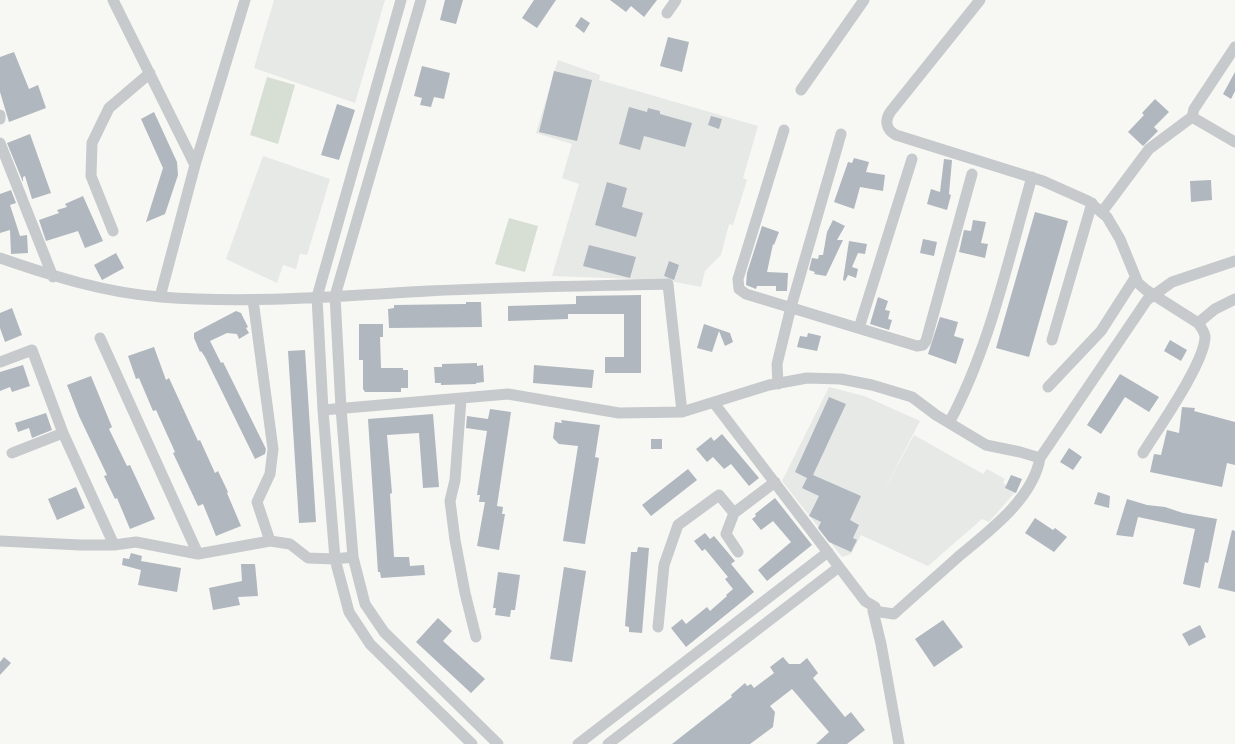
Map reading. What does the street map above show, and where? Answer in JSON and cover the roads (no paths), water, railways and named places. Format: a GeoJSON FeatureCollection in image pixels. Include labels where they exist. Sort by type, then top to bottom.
{"type":"FeatureCollection","features":[{"type":"Feature","properties":{"kind":"street"},"geometry":{"type":"LineString","coordinates":[[113,0],[195,165]]}},
{"type":"Feature","properties":{"kind":"street"},"geometry":{"type":"LineString","coordinates":[[160,297],[195,165],[245,0]]}},
{"type":"Feature","properties":{"kind":"street"},"geometry":{"type":"LineString","coordinates":[[402,0],[317,297],[323,410],[335,559],[349,612],[370,644],[472,744]]}},
{"type":"Feature","properties":{"kind":"street"},"geometry":{"type":"LineString","coordinates":[[422,0],[335,296],[341,408],[352,557],[365,604],[384,632],[498,744]]}},
{"type":"Feature","properties":{"kind":"street"},"geometry":{"type":"LineString","coordinates":[[667,13],[676,0]]}},
{"type":"Feature","properties":{"kind":"street"},"geometry":{"type":"LineString","coordinates":[[801,90],[864,0]]}},
{"type":"Feature","properties":{"kind":"street"},"geometry":{"type":"LineString","coordinates":[[980,0],[888,115],[887,125],[892,133],[896,135],[1032,177],[1080,196],[1092,203],[1102,212],[1125,248],[1135,278],[1146,290],[1198,323],[1205,334],[1199,360],[1143,453]]}},
{"type":"Feature","properties":{"kind":"street"},"geometry":{"type":"LineString","coordinates":[[1102,212],[1149,150],[1192,117],[1194,109],[1234,52]]}},
{"type":"Feature","properties":{"kind":"street"},"geometry":{"type":"LineString","coordinates":[[113,231],[90,176],[92,143],[109,108],[150,73]]}},
{"type":"Feature","properties":{"kind":"street"},"geometry":{"type":"LineString","coordinates":[[1192,117],[1235,142]]}},
{"type":"Feature","properties":{"kind":"street"},"geometry":{"type":"LineString","coordinates":[[784,130],[737,284],[742,292],[917,346],[925,343],[972,174]]}},
{"type":"Feature","properties":{"kind":"street"},"geometry":{"type":"LineString","coordinates":[[778,384],[777,364],[790,307],[841,134]]}},
{"type":"Feature","properties":{"kind":"street"},"geometry":{"type":"LineString","coordinates":[[0,143],[53,277]]}},
{"type":"Feature","properties":{"kind":"street"},"geometry":{"type":"LineString","coordinates":[[859,328],[912,159]]}},
{"type":"Feature","properties":{"kind":"street"},"geometry":{"type":"LineString","coordinates":[[949,424],[965,395],[983,346],[1032,177]]}},
{"type":"Feature","properties":{"kind":"street"},"geometry":{"type":"LineString","coordinates":[[1052,340],[1092,203]]}},
{"type":"Feature","properties":{"kind":"street"},"geometry":{"type":"LineString","coordinates":[[0,258],[53,277],[102,288],[160,297],[253,300],[494,288],[668,284],[682,412]]}},
{"type":"Feature","properties":{"kind":"street"},"geometry":{"type":"LineString","coordinates":[[873,611],[894,614],[1004,518],[1030,486],[1038,470],[1040,458],[1148,300],[1153,295],[1172,282],[1235,261]]}},
{"type":"Feature","properties":{"kind":"street"},"geometry":{"type":"LineString","coordinates":[[1048,387],[1101,331],[1135,278]]}},
{"type":"Feature","properties":{"kind":"street"},"geometry":{"type":"LineString","coordinates":[[1198,323],[1215,309],[1235,299]]}},
{"type":"Feature","properties":{"kind":"street"},"geometry":{"type":"LineString","coordinates":[[253,300],[273,449],[270,474],[257,502],[270,541]]}},
{"type":"Feature","properties":{"kind":"street"},"geometry":{"type":"LineString","coordinates":[[100,338],[198,554]]}},
{"type":"Feature","properties":{"kind":"street"},"geometry":{"type":"LineString","coordinates":[[0,362],[32,350],[63,433],[114,545]]}},
{"type":"Feature","properties":{"kind":"street"},"geometry":{"type":"LineString","coordinates":[[323,410],[508,394],[619,413],[682,412],[778,384],[807,378],[841,379],[872,385],[912,397],[949,424],[986,445],[1040,458]]}},
{"type":"Feature","properties":{"kind":"street"},"geometry":{"type":"LineString","coordinates":[[461,399],[455,480],[450,501],[455,540],[465,593],[476,637]]}},
{"type":"Feature","properties":{"kind":"street"},"geometry":{"type":"LineString","coordinates":[[714,403],[865,601],[875,607],[873,611],[881,644],[899,744]]}},
{"type":"Feature","properties":{"kind":"street"},"geometry":{"type":"LineString","coordinates":[[12,453],[63,433]]}},
{"type":"Feature","properties":{"kind":"street"},"geometry":{"type":"LineString","coordinates":[[738,552],[726,534],[734,513],[775,482]]}},
{"type":"Feature","properties":{"kind":"street"},"geometry":{"type":"LineString","coordinates":[[658,627],[664,565],[678,525],[719,495],[734,513]]}},
{"type":"Feature","properties":{"kind":"street"},"geometry":{"type":"LineString","coordinates":[[0,541],[114,545],[136,542],[198,554],[270,541],[290,544],[308,558],[335,559],[352,557]]}},
{"type":"Feature","properties":{"kind":"street"},"geometry":{"type":"LineString","coordinates":[[578,744],[828,552]]}},
{"type":"Feature","properties":{"kind":"street"},"geometry":{"type":"LineString","coordinates":[[608,744],[839,567]]}}]}
